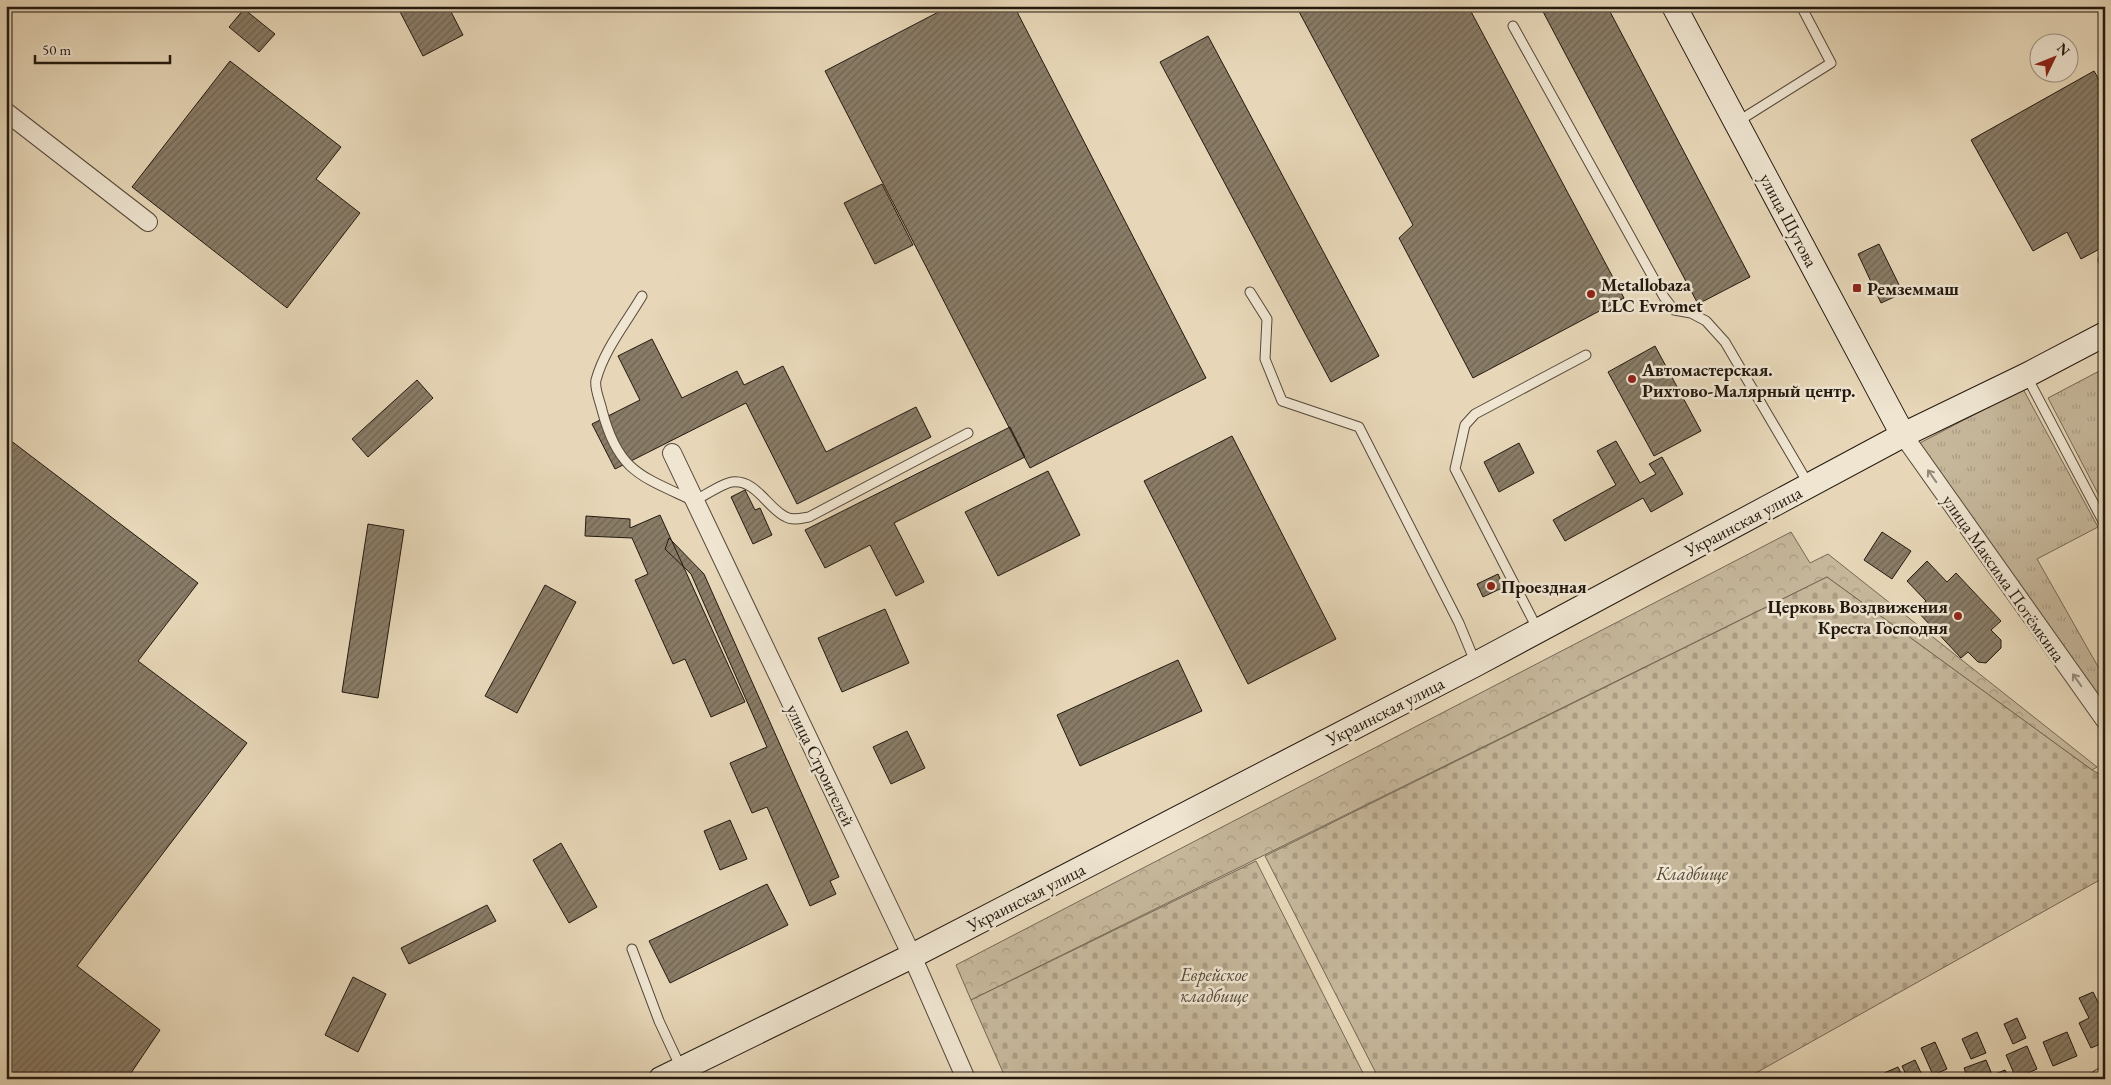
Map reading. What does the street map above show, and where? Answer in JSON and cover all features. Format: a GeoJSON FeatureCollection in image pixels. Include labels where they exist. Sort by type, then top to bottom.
{"type":"FeatureCollection","features":[{"type":"Feature","properties":{"kind":"street","name":"улица Шутова"},"geometry":{"type":"LineString","coordinates":[[1674,6],[1903,435]]}},
{"type":"Feature","properties":{"kind":"street"},"geometry":{"type":"LineString","coordinates":[[6,112],[148,222]]}},
{"type":"Feature","properties":{"kind":"street","name":"Украинская улица"},"geometry":{"type":"LineString","coordinates":[[671,1074],[912,956],[1476,664],[1903,435],[2105,334]]}},
{"type":"Feature","properties":{"kind":"street","name":"улица Максима Потёмкина"},"geometry":{"type":"LineString","coordinates":[[1903,435],[2105,720]]}},
{"type":"Feature","properties":{"kind":"street","name":"улица Строителей"},"geometry":{"type":"LineString","coordinates":[[672,453],[912,956],[966,1079]]}},
{"type":"Feature","properties":{"kind":"street"},"geometry":{"type":"LineString","coordinates":[[2098,1079],[2105,1076]]}},
{"type":"Feature","properties":{"kind":"lane"},"geometry":{"type":"LineString","coordinates":[[1737,122],[1831,64],[1801,6]]}},
{"type":"Feature","properties":{"kind":"lane"},"geometry":{"type":"LineString","coordinates":[[1513,26],[1664,298],[1674,310],[1691,313],[1706,322],[1725,342],[1809,485]]}},
{"type":"Feature","properties":{"kind":"lane"},"geometry":{"type":"LineString","coordinates":[[1250,292],[1267,319],[1265,358],[1282,401],[1359,427],[1458,623],[1476,664]]}},
{"type":"Feature","properties":{"kind":"lane"},"geometry":{"type":"LineString","coordinates":[[642,296],[604,358],[596,382],[607,428],[624,461],[637,474],[694,501],[732,481],[744,483],[756,490],[786,518],[810,517],[968,433]]}},
{"type":"Feature","properties":{"kind":"lane"},"geometry":{"type":"LineString","coordinates":[[1539,630],[1455,469],[1465,425],[1475,414],[1586,355]]}},
{"type":"Feature","properties":{"kind":"lane"},"geometry":{"type":"LineString","coordinates":[[2026,375],[2105,525]]}},
{"type":"Feature","properties":{"kind":"lane"},"geometry":{"type":"LineString","coordinates":[[632,949],[659,1021],[671,1074]]}},
{"type":"Feature","properties":{"kind":"green space"},"geometry":{"type":"Polygon","coordinates":[[[2105,368],[2105,507],[2048,398],[2105,368]]]}},
{"type":"Feature","properties":{"kind":"green space"},"geometry":{"type":"Polygon","coordinates":[[[2023,389],[2098,527],[2037,559],[2105,679],[2105,706],[1918,444],[2023,389]]]}},
{"type":"Feature","properties":{"kind":"green space"},"geometry":{"type":"Polygon","coordinates":[[[1791,532],[1810,563],[1828,554],[2097,767],[2092,770],[1827,577],[971,1000],[956,965],[1791,532]]]}},
{"type":"Feature","properties":{"kind":"green space","name":"Кладбище"},"geometry":{"type":"Polygon","coordinates":[[[1827,577],[2092,770],[2105,777],[2105,877],[1745,1079],[1379,1079],[1265,856],[1827,577]]]}},
{"type":"Feature","properties":{"kind":"green space","name":"Еврейское кладбище"},"geometry":{"type":"Polygon","coordinates":[[[1256,861],[1366,1079],[1006,1079],[971,1000],[1256,861]]]}},
{"type":"Feature","properties":{"kind":"building"},"geometry":{"type":"Polygon","coordinates":[[[397,6],[448,6],[463,35],[423,56],[397,6]]]}},
{"type":"Feature","properties":{"kind":"building"},"geometry":{"type":"Polygon","coordinates":[[[950,6],[1014,6],[1206,378],[1030,468],[825,71],[950,6]]]}},
{"type":"Feature","properties":{"kind":"building"},"geometry":{"type":"Polygon","coordinates":[[[1296,6],[1468,6],[1624,298],[1473,378],[1399,238],[1413,225],[1296,6]]]}},
{"type":"Feature","properties":{"kind":"building"},"geometry":{"type":"Polygon","coordinates":[[[1540,6],[1607,6],[1750,277],[1698,304],[1540,6]]]}},
{"type":"Feature","properties":{"kind":"building"},"geometry":{"type":"Polygon","coordinates":[[[244,9],[275,34],[259,52],[229,27],[244,9]]]}},
{"type":"Feature","properties":{"kind":"building"},"geometry":{"type":"Polygon","coordinates":[[[1208,36],[1379,356],[1331,382],[1160,62],[1208,36]]]}},
{"type":"Feature","properties":{"kind":"building"},"geometry":{"type":"Polygon","coordinates":[[[230,61],[341,147],[316,179],[360,213],[287,308],[132,187],[230,61]]]}},
{"type":"Feature","properties":{"kind":"building"},"geometry":{"type":"Polygon","coordinates":[[[2094,71],[2105,90],[2105,246],[2081,259],[2067,232],[2033,251],[1971,140],[2074,82],[2078,82],[2078,80],[2094,71]]]}},
{"type":"Feature","properties":{"kind":"building"},"geometry":{"type":"Polygon","coordinates":[[[882,184],[913,245],[875,264],[844,203],[882,184]]]}},
{"type":"Feature","properties":{"kind":"building"},"geometry":{"type":"Polygon","coordinates":[[[1879,244],[1903,293],[1881,303],[1858,254],[1879,244]]]}},
{"type":"Feature","properties":{"kind":"building"},"geometry":{"type":"Polygon","coordinates":[[[652,339],[682,398],[737,371],[744,385],[783,366],[826,452],[916,407],[931,437],[797,504],[746,403],[615,469],[592,424],[640,400],[618,356],[652,339]]]}},
{"type":"Feature","properties":{"kind":"building"},"geometry":{"type":"Polygon","coordinates":[[[1655,346],[1701,431],[1654,456],[1608,372],[1655,346]]]}},
{"type":"Feature","properties":{"kind":"building"},"geometry":{"type":"Polygon","coordinates":[[[417,380],[433,398],[368,457],[352,439],[417,380]]]}},
{"type":"Feature","properties":{"kind":"building"},"geometry":{"type":"Polygon","coordinates":[[[1010,427],[1025,457],[894,523],[924,582],[896,596],[870,545],[825,568],[805,530],[1010,427]]]}},
{"type":"Feature","properties":{"kind":"building"},"geometry":{"type":"Polygon","coordinates":[[[1232,436],[1336,639],[1248,684],[1144,481],[1232,436]]]}},
{"type":"Feature","properties":{"kind":"building"},"geometry":{"type":"Polygon","coordinates":[[[6,437],[198,583],[138,661],[247,743],[77,966],[160,1030],[127,1079],[6,1079],[6,437]]]}},
{"type":"Feature","properties":{"kind":"building"},"geometry":{"type":"Polygon","coordinates":[[[1616,441],[1640,483],[1656,474],[1649,464],[1662,457],[1683,494],[1651,512],[1643,498],[1565,541],[1553,520],[1616,485],[1597,451],[1616,441]]]}},
{"type":"Feature","properties":{"kind":"building"},"geometry":{"type":"Polygon","coordinates":[[[1519,443],[1534,473],[1499,492],[1484,462],[1519,443]]]}},
{"type":"Feature","properties":{"kind":"building"},"geometry":{"type":"Polygon","coordinates":[[[1048,471],[1080,535],[998,576],[965,512],[1048,471]]]}},
{"type":"Feature","properties":{"kind":"building"},"geometry":{"type":"Polygon","coordinates":[[[745,490],[755,510],[760,508],[772,535],[753,544],[731,497],[745,490]]]}},
{"type":"Feature","properties":{"kind":"building"},"geometry":{"type":"Polygon","coordinates":[[[660,515],[745,702],[711,717],[685,659],[673,664],[635,580],[648,574],[632,538],[585,536],[586,516],[630,519],[630,528],[660,515]]]}},
{"type":"Feature","properties":{"kind":"building"},"geometry":{"type":"Polygon","coordinates":[[[368,524],[404,530],[378,698],[342,692],[368,524]]]}},
{"type":"Feature","properties":{"kind":"building"},"geometry":{"type":"Polygon","coordinates":[[[1882,532],[1911,551],[1892,579],[1864,560],[1882,532]]]}},
{"type":"Feature","properties":{"kind":"building"},"geometry":{"type":"Polygon","coordinates":[[[669,538],[704,574],[839,877],[830,881],[836,894],[810,906],[767,807],[752,813],[730,763],[767,747],[691,574],[665,549],[669,538]]]}},
{"type":"Feature","properties":{"kind":"building","name":"Церковь Воздвижения Креста Господня"},"geometry":{"type":"Polygon","coordinates":[[[1927,561],[1947,582],[1956,573],[2001,621],[1991,630],[2001,640],[2001,648],[1986,663],[1978,662],[1968,652],[1961,658],[1916,610],[1926,601],[1907,581],[1927,561]]]}},
{"type":"Feature","properties":{"kind":"building","name":"Проездная"},"geometry":{"type":"Polygon","coordinates":[[[1498,574],[1504,587],[1483,597],[1477,584],[1498,574]]]}},
{"type":"Feature","properties":{"kind":"building"},"geometry":{"type":"Polygon","coordinates":[[[545,585],[576,602],[517,713],[485,696],[545,585]]]}},
{"type":"Feature","properties":{"kind":"building"},"geometry":{"type":"Polygon","coordinates":[[[885,609],[909,663],[842,692],[818,638],[885,609]]]}},
{"type":"Feature","properties":{"kind":"building"},"geometry":{"type":"Polygon","coordinates":[[[1178,660],[1202,711],[1080,766],[1057,715],[1178,660]]]}},
{"type":"Feature","properties":{"kind":"building"},"geometry":{"type":"Polygon","coordinates":[[[907,731],[925,768],[891,784],[873,747],[907,731]]]}},
{"type":"Feature","properties":{"kind":"building"},"geometry":{"type":"Polygon","coordinates":[[[730,820],[747,859],[720,870],[704,831],[730,820]]]}},
{"type":"Feature","properties":{"kind":"building"},"geometry":{"type":"Polygon","coordinates":[[[561,843],[597,907],[569,923],[533,860],[561,843]]]}},
{"type":"Feature","properties":{"kind":"building"},"geometry":{"type":"Polygon","coordinates":[[[767,884],[788,925],[670,983],[649,941],[767,884]]]}},
{"type":"Feature","properties":{"kind":"building"},"geometry":{"type":"Polygon","coordinates":[[[487,905],[496,921],[409,964],[401,948],[487,905]]]}},
{"type":"Feature","properties":{"kind":"building"},"geometry":{"type":"Polygon","coordinates":[[[353,977],[386,994],[358,1052],[325,1035],[353,977]]]}},
{"type":"Feature","properties":{"kind":"building"},"geometry":{"type":"Polygon","coordinates":[[[2093,992],[2105,1016],[2105,1042],[2091,1048],[2079,1023],[2089,1018],[2079,998],[2093,992]]]}},
{"type":"Feature","properties":{"kind":"building"},"geometry":{"type":"Polygon","coordinates":[[[2017,1018],[2026,1038],[2013,1044],[2004,1024],[2017,1018]]]}},
{"type":"Feature","properties":{"kind":"building"},"geometry":{"type":"Polygon","coordinates":[[[1977,1032],[1986,1053],[1971,1059],[1962,1039],[1977,1032]]]}},
{"type":"Feature","properties":{"kind":"building"},"geometry":{"type":"Polygon","coordinates":[[[2067,1032],[2077,1056],[2053,1066],[2043,1042],[2067,1032]]]}},
{"type":"Feature","properties":{"kind":"building"},"geometry":{"type":"Polygon","coordinates":[[[1935,1042],[1947,1069],[1933,1075],[1921,1048],[1935,1042]]]}},
{"type":"Feature","properties":{"kind":"building"},"geometry":{"type":"Polygon","coordinates":[[[2027,1046],[2037,1069],[2016,1078],[2006,1055],[2027,1046]]]}},
{"type":"Feature","properties":{"kind":"building"},"geometry":{"type":"Polygon","coordinates":[[[1915,1060],[1924,1079],[1908,1079],[1902,1066],[1915,1060]]]}},
{"type":"Feature","properties":{"kind":"building"},"geometry":{"type":"Polygon","coordinates":[[[1986,1060],[1994,1079],[1968,1079],[1964,1068],[1986,1060]]]}},
{"type":"Feature","properties":{"kind":"building"},"geometry":{"type":"Polygon","coordinates":[[[1898,1067],[1904,1079],[1887,1079],[1884,1073],[1898,1067]]]}},
{"type":"Feature","properties":{"kind":"building"},"geometry":{"type":"Polygon","coordinates":[[[2005,1070],[2009,1079],[1998,1079],[1995,1074],[2005,1070]]]}},
{"type":"Feature","properties":{"kind":"place","name":"Ремземмаш"},"geometry":{"type":"Point","coordinates":[1857,288]}},
{"type":"Feature","properties":{"kind":"place","name":"Metallobaza LLC Evromet"},"geometry":{"type":"Point","coordinates":[1591,294]}},
{"type":"Feature","properties":{"kind":"place","name":"Автомастерская. Рихтово-Малярный центр."},"geometry":{"type":"Point","coordinates":[1632,379]}},
{"type":"Feature","properties":{"kind":"place","name":"Проездная"},"geometry":{"type":"Point","coordinates":[1491,586]}},
{"type":"Feature","properties":{"kind":"place","name":"Церковь Воздвижения Креста Господня"},"geometry":{"type":"Point","coordinates":[1958,616]}}]}
